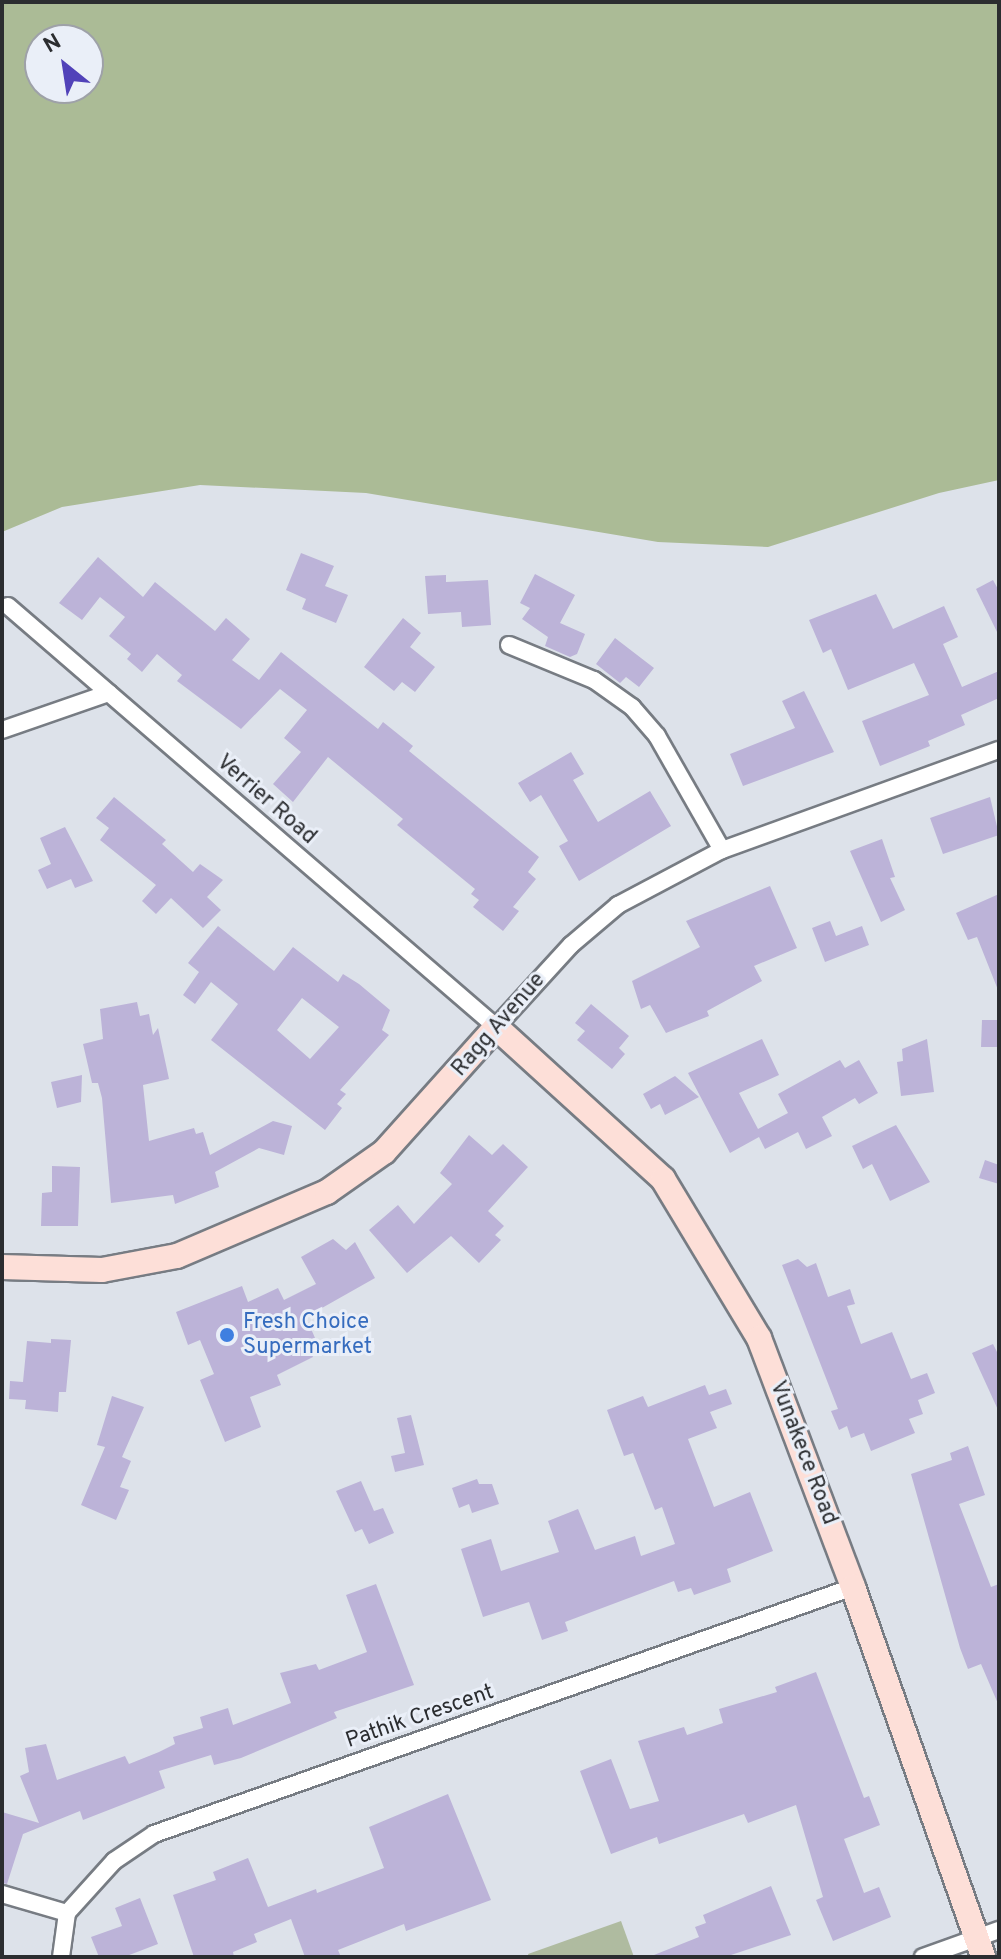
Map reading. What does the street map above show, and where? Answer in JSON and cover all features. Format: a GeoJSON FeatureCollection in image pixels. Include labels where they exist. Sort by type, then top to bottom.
{"type":"FeatureCollection","features":[{"type":"Feature","properties":{"kind":"main road","name":"Ragg Avenue"},"geometry":{"type":"LineString","coordinates":[[2,1267],[102,1270],[177,1256],[327,1192],[384,1152],[496,1027]]}},
{"type":"Feature","properties":{"kind":"main road","name":"Vunakece Road"},"geometry":{"type":"LineString","coordinates":[[496,1027],[663,1179],[694,1225],[759,1338],[986,1942]]}},
{"type":"Feature","properties":{"kind":"street","name":"Verrier Road"},"geometry":{"type":"LineString","coordinates":[[8,606],[496,1027]]}},
{"type":"Feature","properties":{"kind":"street"},"geometry":{"type":"LineString","coordinates":[[509,645],[594,680],[632,707],[657,736],[722,850]]}},
{"type":"Feature","properties":{"kind":"street"},"geometry":{"type":"LineString","coordinates":[[2,730],[109,693]]}},
{"type":"Feature","properties":{"kind":"street","name":"Ragg Avenue"},"geometry":{"type":"LineString","coordinates":[[496,1027],[571,945],[618,905],[722,850],[999,750]]}},
{"type":"Feature","properties":{"kind":"street","name":"Pathik Crescent"},"geometry":{"type":"LineString","coordinates":[[67,1913],[114,1861],[154,1834],[853,1587]]}},
{"type":"Feature","properties":{"kind":"street"},"geometry":{"type":"LineString","coordinates":[[2,1894],[67,1913],[61,1957]]}},
{"type":"Feature","properties":{"kind":"street"},"geometry":{"type":"LineString","coordinates":[[923,1957],[986,1942]]}},
{"type":"Feature","properties":{"kind":"green space"},"geometry":{"type":"Polygon","coordinates":[[[2,2],[999,2],[999,480],[939,493],[768,547],[658,542],[366,493],[200,485],[62,507],[2,532],[2,2]]]}},
{"type":"Feature","properties":{"kind":"green space"},"geometry":{"type":"Polygon","coordinates":[[[621,1921],[634,1957],[529,1957],[528,1954],[621,1921]]]}},
{"type":"Feature","properties":{"kind":"building"},"geometry":{"type":"Polygon","coordinates":[[[301,553],[334,566],[325,586],[348,595],[336,623],[302,609],[306,599],[286,590],[301,553]]]}},
{"type":"Feature","properties":{"kind":"building"},"geometry":{"type":"Polygon","coordinates":[[[98,557],[143,597],[155,582],[215,631],[226,618],[250,639],[232,660],[259,680],[281,652],[378,729],[383,722],[413,746],[409,751],[539,857],[528,872],[536,879],[513,907],[519,911],[503,931],[473,907],[479,900],[471,894],[475,889],[397,825],[403,819],[328,757],[293,802],[273,784],[301,752],[284,738],[307,710],[280,689],[241,729],[177,681],[182,675],[157,654],[142,672],[127,659],[131,654],[109,636],[125,617],[100,597],[82,620],[59,603],[98,557]]]}},
{"type":"Feature","properties":{"kind":"building"},"geometry":{"type":"Polygon","coordinates":[[[535,574],[575,595],[560,623],[585,634],[577,654],[570,657],[545,646],[548,637],[522,619],[530,608],[520,603],[535,574]]]}},
{"type":"Feature","properties":{"kind":"building"},"geometry":{"type":"Polygon","coordinates":[[[446,575],[446,582],[488,580],[491,625],[462,627],[461,612],[428,614],[425,576],[446,575]]]}},
{"type":"Feature","properties":{"kind":"building"},"geometry":{"type":"Polygon","coordinates":[[[993,580],[999,591],[999,636],[976,589],[993,580]]]}},
{"type":"Feature","properties":{"kind":"building"},"geometry":{"type":"Polygon","coordinates":[[[876,594],[893,629],[944,606],[958,637],[943,644],[962,687],[999,671],[999,698],[961,715],[965,725],[928,741],[930,746],[880,766],[862,721],[929,695],[914,663],[848,690],[831,649],[823,653],[809,620],[876,594]]]}},
{"type":"Feature","properties":{"kind":"building"},"geometry":{"type":"Polygon","coordinates":[[[403,618],[421,633],[410,647],[435,667],[415,692],[402,682],[394,691],[364,667],[403,618]]]}},
{"type":"Feature","properties":{"kind":"building"},"geometry":{"type":"Polygon","coordinates":[[[615,638],[654,668],[639,687],[626,677],[620,683],[596,664],[615,638]]]}},
{"type":"Feature","properties":{"kind":"building"},"geometry":{"type":"Polygon","coordinates":[[[804,691],[834,752],[743,786],[730,754],[795,728],[782,701],[804,691]]]}},
{"type":"Feature","properties":{"kind":"building"},"geometry":{"type":"Polygon","coordinates":[[[571,752],[584,774],[573,780],[598,822],[650,791],[671,826],[579,881],[559,846],[568,841],[541,795],[530,802],[518,783],[571,752]]]}},
{"type":"Feature","properties":{"kind":"building"},"geometry":{"type":"Polygon","coordinates":[[[114,797],[166,840],[162,844],[193,872],[200,864],[223,880],[207,897],[221,910],[203,928],[171,898],[156,914],[142,901],[156,885],[100,840],[109,828],[96,818],[114,797]]]}},
{"type":"Feature","properties":{"kind":"building"},"geometry":{"type":"Polygon","coordinates":[[[990,797],[999,835],[943,854],[930,818],[990,797]]]}},
{"type":"Feature","properties":{"kind":"building"},"geometry":{"type":"Polygon","coordinates":[[[65,827],[93,881],[75,888],[71,879],[47,889],[38,870],[51,864],[40,838],[65,827]]]}},
{"type":"Feature","properties":{"kind":"building"},"geometry":{"type":"Polygon","coordinates":[[[882,839],[895,877],[890,878],[905,910],[881,922],[850,851],[882,839]]]}},
{"type":"Feature","properties":{"kind":"building"},"geometry":{"type":"Polygon","coordinates":[[[770,886],[797,948],[754,966],[762,981],[707,1011],[709,1016],[666,1033],[650,1005],[641,1009],[632,981],[700,947],[686,921],[770,886]]]}},
{"type":"Feature","properties":{"kind":"building"},"geometry":{"type":"Polygon","coordinates":[[[999,894],[998,990],[977,937],[968,940],[956,913],[999,894]]]}},
{"type":"Feature","properties":{"kind":"building"},"geometry":{"type":"Polygon","coordinates":[[[830,921],[836,936],[862,926],[869,945],[825,962],[812,928],[830,921]]]}},
{"type":"Feature","properties":{"kind":"building"},"geometry":{"type":"Polygon","coordinates":[[[218,926],[274,971],[293,947],[338,982],[343,974],[359,984],[390,1010],[382,1030],[389,1035],[340,1090],[346,1094],[337,1104],[342,1108],[325,1130],[211,1040],[238,1004],[211,982],[195,1004],[183,995],[199,972],[188,963],[218,926]],[[302,998],[277,1030],[310,1059],[339,1027],[302,998]]]}},
{"type":"Feature","properties":{"kind":"building"},"geometry":{"type":"Polygon","coordinates":[[[137,1002],[140,1016],[149,1014],[153,1035],[158,1028],[169,1079],[143,1085],[149,1141],[194,1128],[196,1134],[203,1132],[210,1155],[273,1121],[292,1126],[284,1155],[259,1148],[215,1172],[219,1187],[175,1204],[173,1195],[111,1203],[102,1098],[98,1083],[92,1083],[83,1044],[103,1039],[100,1009],[137,1002]]]}},
{"type":"Feature","properties":{"kind":"building"},"geometry":{"type":"Polygon","coordinates":[[[591,1004],[629,1036],[619,1048],[625,1054],[612,1069],[577,1040],[585,1031],[575,1023],[591,1004]]]}},
{"type":"Feature","properties":{"kind":"building"},"geometry":{"type":"Polygon","coordinates":[[[982,1020],[998,1020],[997,1047],[981,1047],[982,1020]]]}},
{"type":"Feature","properties":{"kind":"building"},"geometry":{"type":"Polygon","coordinates":[[[762,1039],[779,1075],[739,1093],[758,1129],[788,1113],[778,1094],[840,1060],[845,1068],[859,1060],[878,1093],[859,1104],[855,1098],[822,1117],[832,1136],[806,1149],[798,1132],[765,1149],[759,1137],[730,1153],[688,1073],[762,1039]]]}},
{"type":"Feature","properties":{"kind":"building"},"geometry":{"type":"Polygon","coordinates":[[[927,1039],[934,1092],[901,1096],[897,1062],[903,1061],[902,1049],[927,1039]]]}},
{"type":"Feature","properties":{"kind":"building"},"geometry":{"type":"Polygon","coordinates":[[[82,1075],[81,1102],[57,1108],[51,1082],[82,1075]]]}},
{"type":"Feature","properties":{"kind":"building"},"geometry":{"type":"Polygon","coordinates":[[[675,1076],[699,1097],[665,1115],[660,1104],[651,1109],[643,1094],[675,1076]]]}},
{"type":"Feature","properties":{"kind":"building"},"geometry":{"type":"Polygon","coordinates":[[[896,1125],[930,1182],[890,1201],[872,1164],[863,1169],[852,1146],[896,1125]]]}},
{"type":"Feature","properties":{"kind":"building"},"geometry":{"type":"Polygon","coordinates":[[[469,1135],[492,1155],[503,1144],[528,1167],[488,1211],[504,1226],[495,1235],[501,1240],[479,1263],[451,1236],[407,1273],[369,1230],[398,1205],[414,1224],[452,1184],[440,1173],[469,1135]]]}},
{"type":"Feature","properties":{"kind":"building"},"geometry":{"type":"Polygon","coordinates":[[[985,1160],[999,1165],[999,1184],[979,1178],[985,1160]]]}},
{"type":"Feature","properties":{"kind":"building"},"geometry":{"type":"Polygon","coordinates":[[[52,1166],[80,1167],[78,1226],[41,1226],[42,1193],[52,1192],[52,1166]]]}},
{"type":"Feature","properties":{"kind":"building"},"geometry":{"type":"Polygon","coordinates":[[[333,1239],[346,1250],[355,1242],[375,1278],[306,1317],[315,1338],[306,1342],[313,1357],[277,1375],[281,1385],[250,1397],[261,1427],[225,1442],[200,1380],[214,1374],[200,1340],[188,1345],[176,1312],[242,1286],[248,1302],[278,1288],[284,1300],[316,1284],[301,1257],[333,1239]]]}},
{"type":"Feature","properties":{"kind":"building"},"geometry":{"type":"Polygon","coordinates":[[[798,1259],[807,1267],[816,1263],[828,1297],[850,1289],[855,1304],[847,1306],[861,1344],[892,1332],[911,1379],[927,1373],[935,1393],[918,1400],[923,1414],[909,1419],[915,1433],[871,1451],[864,1433],[851,1438],[847,1426],[839,1430],[831,1411],[838,1409],[782,1265],[798,1259]]]}},
{"type":"Feature","properties":{"kind":"building"},"geometry":{"type":"Polygon","coordinates":[[[51,1339],[71,1340],[66,1392],[59,1392],[58,1412],[25,1409],[26,1400],[9,1399],[10,1381],[23,1382],[27,1341],[51,1343],[51,1339]]]}},
{"type":"Feature","properties":{"kind":"building"},"geometry":{"type":"Polygon","coordinates":[[[993,1344],[999,1356],[999,1412],[972,1353],[993,1344]]]}},
{"type":"Feature","properties":{"kind":"building"},"geometry":{"type":"Polygon","coordinates":[[[705,1385],[709,1395],[726,1389],[732,1404],[710,1412],[717,1428],[688,1439],[714,1507],[750,1492],[773,1551],[727,1569],[731,1582],[694,1595],[691,1588],[678,1592],[674,1581],[565,1622],[568,1631],[542,1640],[529,1602],[483,1617],[461,1549],[491,1539],[501,1571],[559,1552],[548,1521],[578,1509],[595,1550],[635,1536],[641,1556],[675,1544],[662,1507],[655,1510],[633,1453],[624,1456],[607,1410],[643,1396],[648,1407],[705,1385]]]}},
{"type":"Feature","properties":{"kind":"building"},"geometry":{"type":"Polygon","coordinates":[[[112,1396],[144,1407],[122,1457],[131,1461],[120,1487],[129,1490],[116,1520],[81,1505],[105,1447],[97,1445],[112,1396]]]}},
{"type":"Feature","properties":{"kind":"building"},"geometry":{"type":"Polygon","coordinates":[[[411,1415],[424,1465],[395,1472],[391,1456],[405,1453],[397,1418],[411,1415]]]}},
{"type":"Feature","properties":{"kind":"building"},"geometry":{"type":"Polygon","coordinates":[[[968,1446],[985,1495],[959,1504],[991,1587],[999,1584],[999,1706],[981,1664],[968,1669],[960,1648],[911,1474],[952,1460],[950,1453],[968,1446]]]}},
{"type":"Feature","properties":{"kind":"building"},"geometry":{"type":"Polygon","coordinates":[[[477,1479],[479,1484],[492,1484],[499,1504],[472,1513],[469,1504],[459,1508],[452,1488],[477,1479]]]}},
{"type":"Feature","properties":{"kind":"building"},"geometry":{"type":"Polygon","coordinates":[[[361,1481],[374,1511],[383,1508],[394,1533],[369,1544],[362,1529],[355,1532],[336,1491],[361,1481]]]}},
{"type":"Feature","properties":{"kind":"building"},"geometry":{"type":"Polygon","coordinates":[[[376,1584],[414,1685],[334,1712],[337,1718],[241,1758],[214,1765],[211,1755],[159,1771],[165,1788],[83,1820],[80,1811],[23,1834],[7,1884],[2,1883],[2,1812],[39,1823],[20,1776],[29,1772],[25,1748],[46,1744],[57,1780],[125,1756],[129,1764],[159,1752],[175,1744],[173,1737],[203,1728],[200,1717],[228,1708],[233,1725],[291,1703],[280,1673],[316,1664],[319,1670],[367,1652],[346,1595],[376,1584]]]}},
{"type":"Feature","properties":{"kind":"building"},"geometry":{"type":"Polygon","coordinates":[[[816,1672],[864,1798],[869,1796],[880,1825],[844,1839],[864,1893],[879,1887],[891,1917],[833,1941],[816,1900],[823,1897],[796,1805],[748,1823],[744,1814],[659,1844],[657,1837],[611,1854],[580,1771],[611,1759],[630,1809],[659,1801],[638,1741],[684,1727],[687,1735],[723,1723],[719,1709],[777,1692],[775,1687],[816,1672]]]}},
{"type":"Feature","properties":{"kind":"building"},"geometry":{"type":"Polygon","coordinates":[[[448,1794],[491,1900],[406,1931],[404,1924],[338,1950],[341,1957],[305,1957],[291,1919],[254,1934],[257,1942],[233,1952],[234,1957],[194,1957],[173,1895],[216,1880],[213,1872],[248,1858],[268,1907],[316,1889],[317,1893],[384,1868],[369,1827],[448,1794]]]}},
{"type":"Feature","properties":{"kind":"building"},"geometry":{"type":"Polygon","coordinates":[[[771,1886],[791,1935],[725,1957],[649,1957],[699,1937],[695,1927],[706,1923],[703,1915],[771,1886]]]}},
{"type":"Feature","properties":{"kind":"building"},"geometry":{"type":"Polygon","coordinates":[[[140,1898],[158,1944],[124,1957],[99,1957],[91,1937],[122,1926],[115,1908],[140,1898]]]}},
{"type":"Feature","properties":{"kind":"place","name":"Fresh Choice Supermarket"},"geometry":{"type":"Point","coordinates":[227,1335]}}]}
